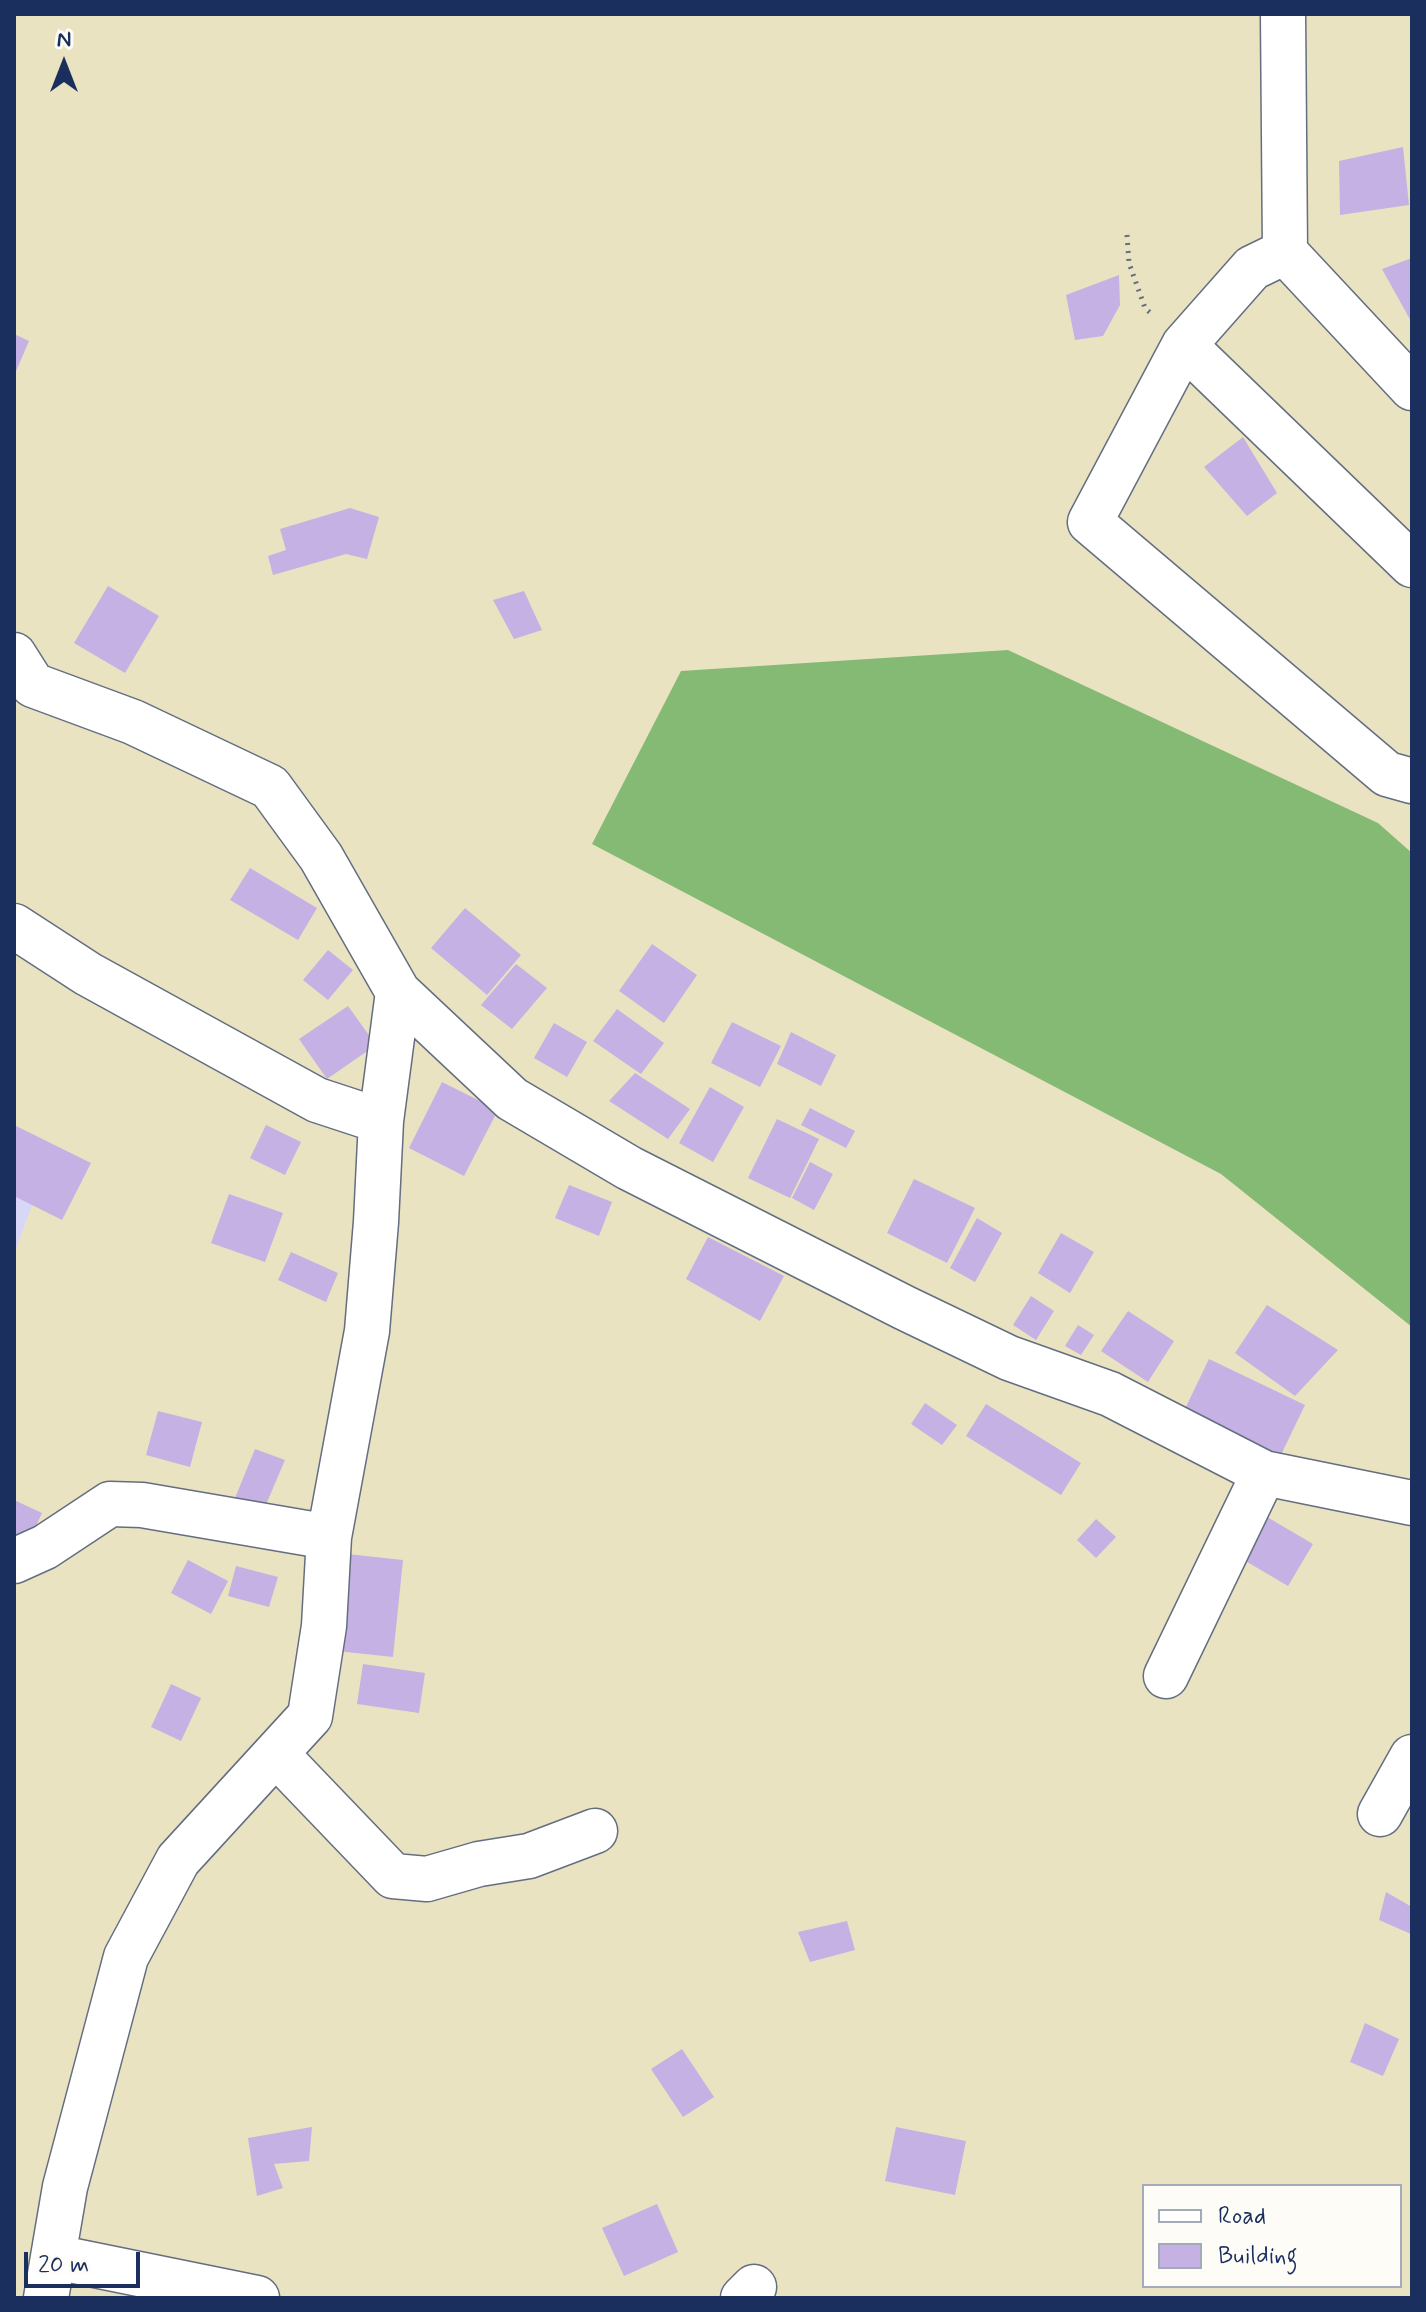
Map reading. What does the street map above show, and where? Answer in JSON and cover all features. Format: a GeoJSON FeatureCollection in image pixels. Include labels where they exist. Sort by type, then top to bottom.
{"type":"FeatureCollection","features":[{"type":"Feature","properties":{"kind":"street"},"geometry":{"type":"LineString","coordinates":[[1283,14],[1285,252],[1412,388]]}},
{"type":"Feature","properties":{"kind":"street"},"geometry":{"type":"LineString","coordinates":[[1285,252],[1252,268],[1184,345],[1090,522],[1387,774],[1412,781]]}},
{"type":"Feature","properties":{"kind":"street"},"geometry":{"type":"LineString","coordinates":[[1184,345],[1412,565]]}},
{"type":"Feature","properties":{"kind":"street"},"geometry":{"type":"LineString","coordinates":[[20,682],[133,722],[270,787],[321,857],[398,992],[512,1099],[629,1168],[957,1333],[1009,1358],[1110,1394],[1264,1473],[1412,1503]]}},
{"type":"Feature","properties":{"kind":"street"},"geometry":{"type":"LineString","coordinates":[[14,926],[88,974],[317,1100],[381,1121]]}},
{"type":"Feature","properties":{"kind":"street"},"geometry":{"type":"LineString","coordinates":[[257,2298],[50,2277],[65,2187],[126,1957],[178,1860],[310,1716],[324,1626],[329,1537],[367,1331],[381,1121],[398,992]]}},
{"type":"Feature","properties":{"kind":"street"},"geometry":{"type":"LineString","coordinates":[[1166,1676],[1264,1473]]}},
{"type":"Feature","properties":{"kind":"street"},"geometry":{"type":"LineString","coordinates":[[14,1561],[45,1547],[110,1504],[142,1505],[329,1537]]}},
{"type":"Feature","properties":{"kind":"street"},"geometry":{"type":"LineString","coordinates":[[276,1754],[393,1876],[427,1879],[479,1864],[529,1856],[595,1831]]}},
{"type":"Feature","properties":{"kind":"street"},"geometry":{"type":"LineString","coordinates":[[1380,1814],[1412,1757]]}},
{"type":"Feature","properties":{"kind":"path"},"geometry":{"type":"LineString","coordinates":[[1127,235],[1129,263],[1145,308],[1184,345]]}},
{"type":"Feature","properties":{"kind":"shaded area"},"geometry":{"type":"Polygon","coordinates":[[[14,1168],[42,1179],[14,1254],[14,1168]]]}},
{"type":"Feature","properties":{"kind":"green space"},"geometry":{"type":"Polygon","coordinates":[[[1008,650],[1378,823],[1412,853],[1412,1327],[1221,1174],[592,844],[681,671],[1008,650]]]}},
{"type":"Feature","properties":{"kind":"building"},"geometry":{"type":"Polygon","coordinates":[[[1403,147],[1409,205],[1340,215],[1339,161],[1403,147]]]}},
{"type":"Feature","properties":{"kind":"building"},"geometry":{"type":"Polygon","coordinates":[[[1412,258],[1412,323],[1382,269],[1412,258]]]}},
{"type":"Feature","properties":{"kind":"building"},"geometry":{"type":"Polygon","coordinates":[[[1119,275],[1120,305],[1103,336],[1075,340],[1066,295],[1119,275]]]}},
{"type":"Feature","properties":{"kind":"building"},"geometry":{"type":"Polygon","coordinates":[[[14,334],[29,341],[14,376],[14,334]]]}},
{"type":"Feature","properties":{"kind":"building"},"geometry":{"type":"Polygon","coordinates":[[[1243,437],[1277,493],[1247,516],[1204,467],[1243,437]]]}},
{"type":"Feature","properties":{"kind":"building"},"geometry":{"type":"Polygon","coordinates":[[[350,508],[379,517],[367,559],[346,554],[273,575],[268,556],[286,550],[280,529],[350,508]]]}},
{"type":"Feature","properties":{"kind":"building"},"geometry":{"type":"Polygon","coordinates":[[[108,586],[159,616],[125,673],[74,643],[108,586]]]}},
{"type":"Feature","properties":{"kind":"building"},"geometry":{"type":"Polygon","coordinates":[[[524,591],[542,630],[514,639],[493,600],[524,591]]]}},
{"type":"Feature","properties":{"kind":"building"},"geometry":{"type":"Polygon","coordinates":[[[250,868],[317,908],[298,940],[230,900],[250,868]]]}},
{"type":"Feature","properties":{"kind":"building"},"geometry":{"type":"Polygon","coordinates":[[[465,908],[521,955],[487,995],[431,948],[465,908]]]}},
{"type":"Feature","properties":{"kind":"building"},"geometry":{"type":"Polygon","coordinates":[[[652,944],[697,975],[664,1023],[619,991],[652,944]]]}},
{"type":"Feature","properties":{"kind":"building"},"geometry":{"type":"Polygon","coordinates":[[[328,950],[353,970],[328,1000],[303,980],[328,950]]]}},
{"type":"Feature","properties":{"kind":"building"},"geometry":{"type":"Polygon","coordinates":[[[516,964],[547,988],[512,1029],[481,1005],[516,964]]]}},
{"type":"Feature","properties":{"kind":"building"},"geometry":{"type":"Polygon","coordinates":[[[348,1006],[376,1045],[327,1079],[299,1039],[348,1006]]]}},
{"type":"Feature","properties":{"kind":"building"},"geometry":{"type":"Polygon","coordinates":[[[617,1009],[664,1043],[641,1074],[593,1041],[617,1009]]]}},
{"type":"Feature","properties":{"kind":"building"},"geometry":{"type":"Polygon","coordinates":[[[732,1022],[781,1046],[760,1087],[711,1063],[732,1022]]]}},
{"type":"Feature","properties":{"kind":"building"},"geometry":{"type":"Polygon","coordinates":[[[554,1023],[587,1042],[567,1077],[534,1058],[554,1023]]]}},
{"type":"Feature","properties":{"kind":"building"},"geometry":{"type":"Polygon","coordinates":[[[791,1032],[836,1055],[821,1086],[777,1064],[791,1032]]]}},
{"type":"Feature","properties":{"kind":"building"},"geometry":{"type":"Polygon","coordinates":[[[635,1073],[690,1109],[668,1139],[609,1101],[635,1073]]]}},
{"type":"Feature","properties":{"kind":"building"},"geometry":{"type":"Polygon","coordinates":[[[442,1082],[498,1110],[464,1176],[409,1148],[442,1082]]]}},
{"type":"Feature","properties":{"kind":"building"},"geometry":{"type":"Polygon","coordinates":[[[710,1087],[744,1107],[713,1162],[679,1143],[710,1087]]]}},
{"type":"Feature","properties":{"kind":"building"},"geometry":{"type":"Polygon","coordinates":[[[810,1108],[855,1131],[846,1148],[801,1125],[810,1108]]]}},
{"type":"Feature","properties":{"kind":"building"},"geometry":{"type":"Polygon","coordinates":[[[777,1119],[819,1139],[790,1198],[748,1178],[777,1119]]]}},
{"type":"Feature","properties":{"kind":"building"},"geometry":{"type":"Polygon","coordinates":[[[14,1125],[91,1163],[62,1220],[14,1196],[14,1125]]]}},
{"type":"Feature","properties":{"kind":"building"},"geometry":{"type":"Polygon","coordinates":[[[266,1125],[301,1142],[285,1175],[250,1158],[266,1125]]]}},
{"type":"Feature","properties":{"kind":"building"},"geometry":{"type":"Polygon","coordinates":[[[810,1162],[833,1174],[814,1210],[792,1198],[810,1162]]]}},
{"type":"Feature","properties":{"kind":"building"},"geometry":{"type":"Polygon","coordinates":[[[914,1179],[975,1208],[947,1263],[887,1233],[914,1179]]]}},
{"type":"Feature","properties":{"kind":"building"},"geometry":{"type":"Polygon","coordinates":[[[569,1185],[612,1202],[599,1236],[555,1218],[569,1185]]]}},
{"type":"Feature","properties":{"kind":"building"},"geometry":{"type":"Polygon","coordinates":[[[229,1194],[283,1213],[265,1262],[211,1243],[229,1194]]]}},
{"type":"Feature","properties":{"kind":"building"},"geometry":{"type":"Polygon","coordinates":[[[977,1218],[1002,1233],[975,1282],[950,1268],[977,1218]]]}},
{"type":"Feature","properties":{"kind":"building"},"geometry":{"type":"Polygon","coordinates":[[[1061,1233],[1094,1252],[1070,1293],[1038,1273],[1061,1233]]]}},
{"type":"Feature","properties":{"kind":"building"},"geometry":{"type":"Polygon","coordinates":[[[708,1237],[784,1276],[760,1321],[686,1279],[708,1237]]]}},
{"type":"Feature","properties":{"kind":"building"},"geometry":{"type":"Polygon","coordinates":[[[291,1252],[338,1273],[326,1302],[278,1280],[291,1252]]]}},
{"type":"Feature","properties":{"kind":"building"},"geometry":{"type":"Polygon","coordinates":[[[1031,1296],[1054,1311],[1036,1340],[1013,1325],[1031,1296]]]}},
{"type":"Feature","properties":{"kind":"building"},"geometry":{"type":"Polygon","coordinates":[[[1267,1305],[1338,1350],[1295,1396],[1235,1353],[1267,1305]]]}},
{"type":"Feature","properties":{"kind":"building"},"geometry":{"type":"Polygon","coordinates":[[[1128,1311],[1174,1341],[1148,1382],[1101,1351],[1128,1311]]]}},
{"type":"Feature","properties":{"kind":"building"},"geometry":{"type":"Polygon","coordinates":[[[1078,1325],[1094,1335],[1081,1355],[1065,1346],[1078,1325]]]}},
{"type":"Feature","properties":{"kind":"building"},"geometry":{"type":"Polygon","coordinates":[[[1209,1359],[1305,1405],[1278,1461],[1182,1415],[1209,1359]]]}},
{"type":"Feature","properties":{"kind":"building"},"geometry":{"type":"Polygon","coordinates":[[[925,1403],[957,1425],[942,1445],[911,1424],[925,1403]]]}},
{"type":"Feature","properties":{"kind":"building"},"geometry":{"type":"Polygon","coordinates":[[[986,1404],[1081,1463],[1061,1495],[966,1436],[986,1404]]]}},
{"type":"Feature","properties":{"kind":"building"},"geometry":{"type":"Polygon","coordinates":[[[158,1411],[202,1422],[190,1467],[146,1455],[158,1411]]]}},
{"type":"Feature","properties":{"kind":"building"},"geometry":{"type":"Polygon","coordinates":[[[255,1449],[285,1460],[262,1514],[233,1503],[255,1449]]]}},
{"type":"Feature","properties":{"kind":"building"},"geometry":{"type":"Polygon","coordinates":[[[14,1500],[42,1513],[28,1543],[14,1536],[14,1500]]]}},
{"type":"Feature","properties":{"kind":"building"},"geometry":{"type":"Polygon","coordinates":[[[1262,1514],[1313,1544],[1288,1586],[1237,1556],[1262,1514]]]}},
{"type":"Feature","properties":{"kind":"building"},"geometry":{"type":"Polygon","coordinates":[[[1096,1519],[1116,1537],[1096,1558],[1077,1540],[1096,1519]]]}},
{"type":"Feature","properties":{"kind":"building"},"geometry":{"type":"Polygon","coordinates":[[[347,1554],[403,1560],[393,1657],[337,1651],[347,1554]]]}},
{"type":"Feature","properties":{"kind":"building"},"geometry":{"type":"Polygon","coordinates":[[[188,1560],[228,1581],[211,1614],[171,1593],[188,1560]]]}},
{"type":"Feature","properties":{"kind":"building"},"geometry":{"type":"Polygon","coordinates":[[[236,1566],[278,1577],[269,1607],[228,1596],[236,1566]]]}},
{"type":"Feature","properties":{"kind":"building"},"geometry":{"type":"Polygon","coordinates":[[[363,1664],[425,1673],[419,1713],[357,1704],[363,1664]]]}},
{"type":"Feature","properties":{"kind":"building"},"geometry":{"type":"Polygon","coordinates":[[[171,1684],[201,1698],[181,1741],[151,1727],[171,1684]]]}},
{"type":"Feature","properties":{"kind":"building"},"geometry":{"type":"Polygon","coordinates":[[[1386,1892],[1412,1907],[1411,1934],[1379,1920],[1386,1892]]]}},
{"type":"Feature","properties":{"kind":"building"},"geometry":{"type":"Polygon","coordinates":[[[847,1921],[855,1950],[810,1962],[798,1932],[847,1921]]]}},
{"type":"Feature","properties":{"kind":"building"},"geometry":{"type":"Polygon","coordinates":[[[1365,2023],[1399,2039],[1383,2076],[1350,2062],[1365,2023]]]}},
{"type":"Feature","properties":{"kind":"building"},"geometry":{"type":"Polygon","coordinates":[[[682,2049],[714,2097],[683,2117],[651,2069],[682,2049]]]}},
{"type":"Feature","properties":{"kind":"building"},"geometry":{"type":"Polygon","coordinates":[[[312,2127],[309,2161],[274,2164],[283,2188],[257,2196],[248,2138],[312,2127]]]}},
{"type":"Feature","properties":{"kind":"building"},"geometry":{"type":"Polygon","coordinates":[[[896,2127],[966,2141],[955,2195],[885,2181],[896,2127]]]}},
{"type":"Feature","properties":{"kind":"building"},"geometry":{"type":"Polygon","coordinates":[[[657,2204],[678,2252],[624,2276],[602,2228],[657,2204]]]}}]}
